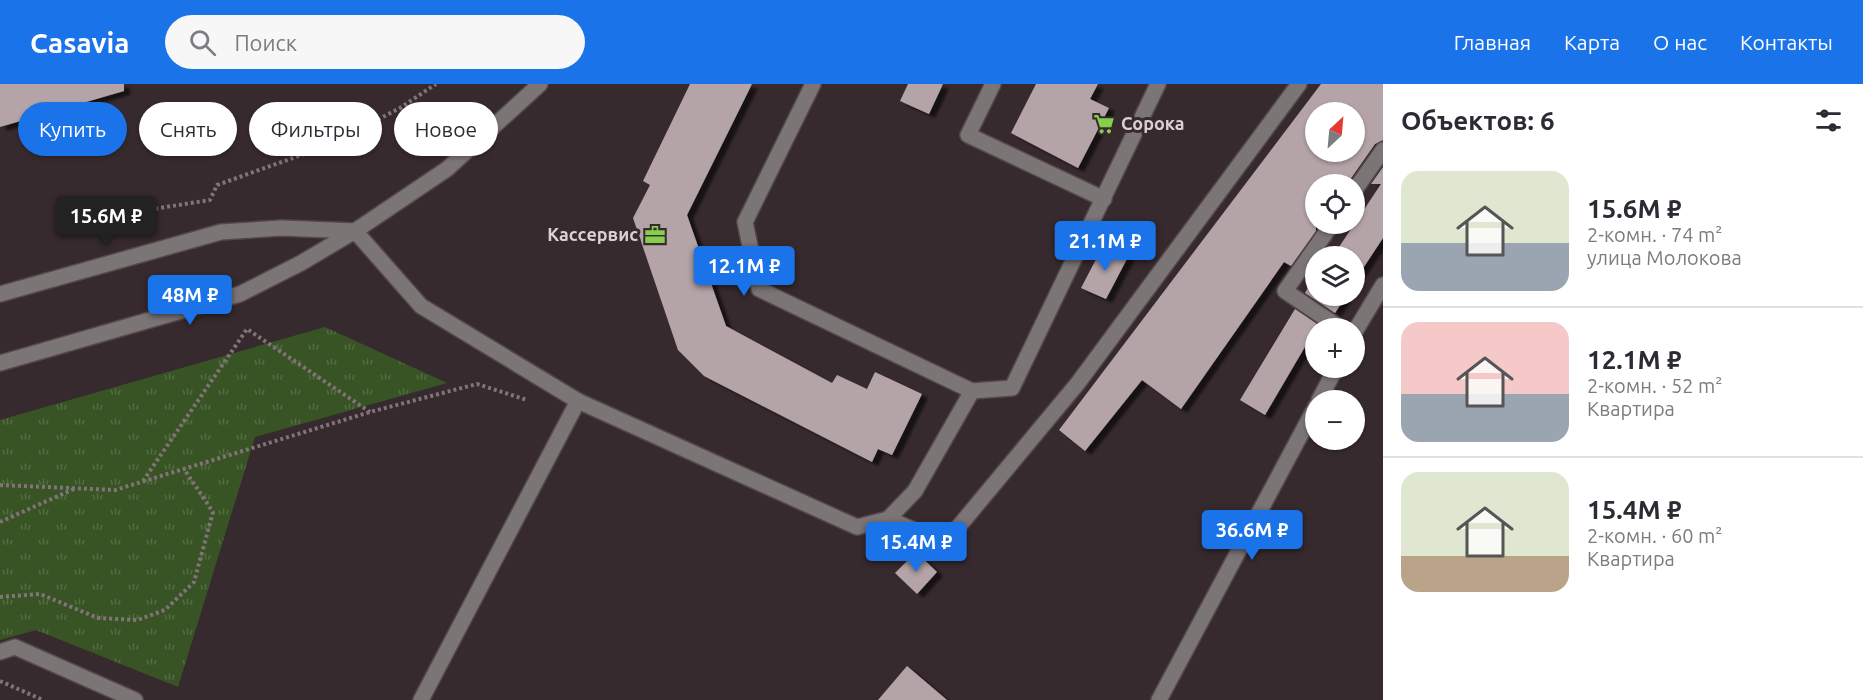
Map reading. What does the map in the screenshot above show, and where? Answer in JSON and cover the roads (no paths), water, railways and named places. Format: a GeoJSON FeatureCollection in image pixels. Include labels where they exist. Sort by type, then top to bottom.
{"type":"FeatureCollection","features":[{"type":"Feature","properties":{"kind":"street"},"geometry":{"type":"LineString","coordinates":[[0,363],[240,294],[301,263],[355,231],[447,169],[540,84]]}},
{"type":"Feature","properties":{"kind":"street"},"geometry":{"type":"LineString","coordinates":[[813,84],[745,222],[759,289],[972,391],[1012,388],[1158,84]]}},
{"type":"Feature","properties":{"kind":"street"},"geometry":{"type":"LineString","coordinates":[[993,84],[968,135],[1104,199]]}},
{"type":"Feature","properties":{"kind":"street"},"geometry":{"type":"LineString","coordinates":[[888,519],[945,543],[1078,383],[1299,84]]}},
{"type":"Feature","properties":{"kind":"street"},"geometry":{"type":"LineString","coordinates":[[1365,175],[1383,150]]}},
{"type":"Feature","properties":{"kind":"street"},"geometry":{"type":"LineString","coordinates":[[0,294],[221,232],[282,228],[355,231],[421,306],[578,401],[857,527],[888,519],[915,491],[972,391]]}},
{"type":"Feature","properties":{"kind":"street"},"geometry":{"type":"LineString","coordinates":[[1325,234],[1284,291],[1325,318]]}},
{"type":"Feature","properties":{"kind":"street"},"geometry":{"type":"LineString","coordinates":[[1363,318],[1383,285]]}},
{"type":"Feature","properties":{"kind":"street"},"geometry":{"type":"LineString","coordinates":[[421,700],[578,401]]}},
{"type":"Feature","properties":{"kind":"street"},"geometry":{"type":"LineString","coordinates":[[1159,700],[1305,427]]}},
{"type":"Feature","properties":{"kind":"street"},"geometry":{"type":"LineString","coordinates":[[0,652],[15,647],[135,700]]}},
{"type":"Feature","properties":{"kind":"place","name":"Сорока"},"geometry":{"type":"Point","coordinates":[1104,124]}},
{"type":"Feature","properties":{"kind":"place","name":"Кассервис"},"geometry":{"type":"Point","coordinates":[655,235]}}]}
